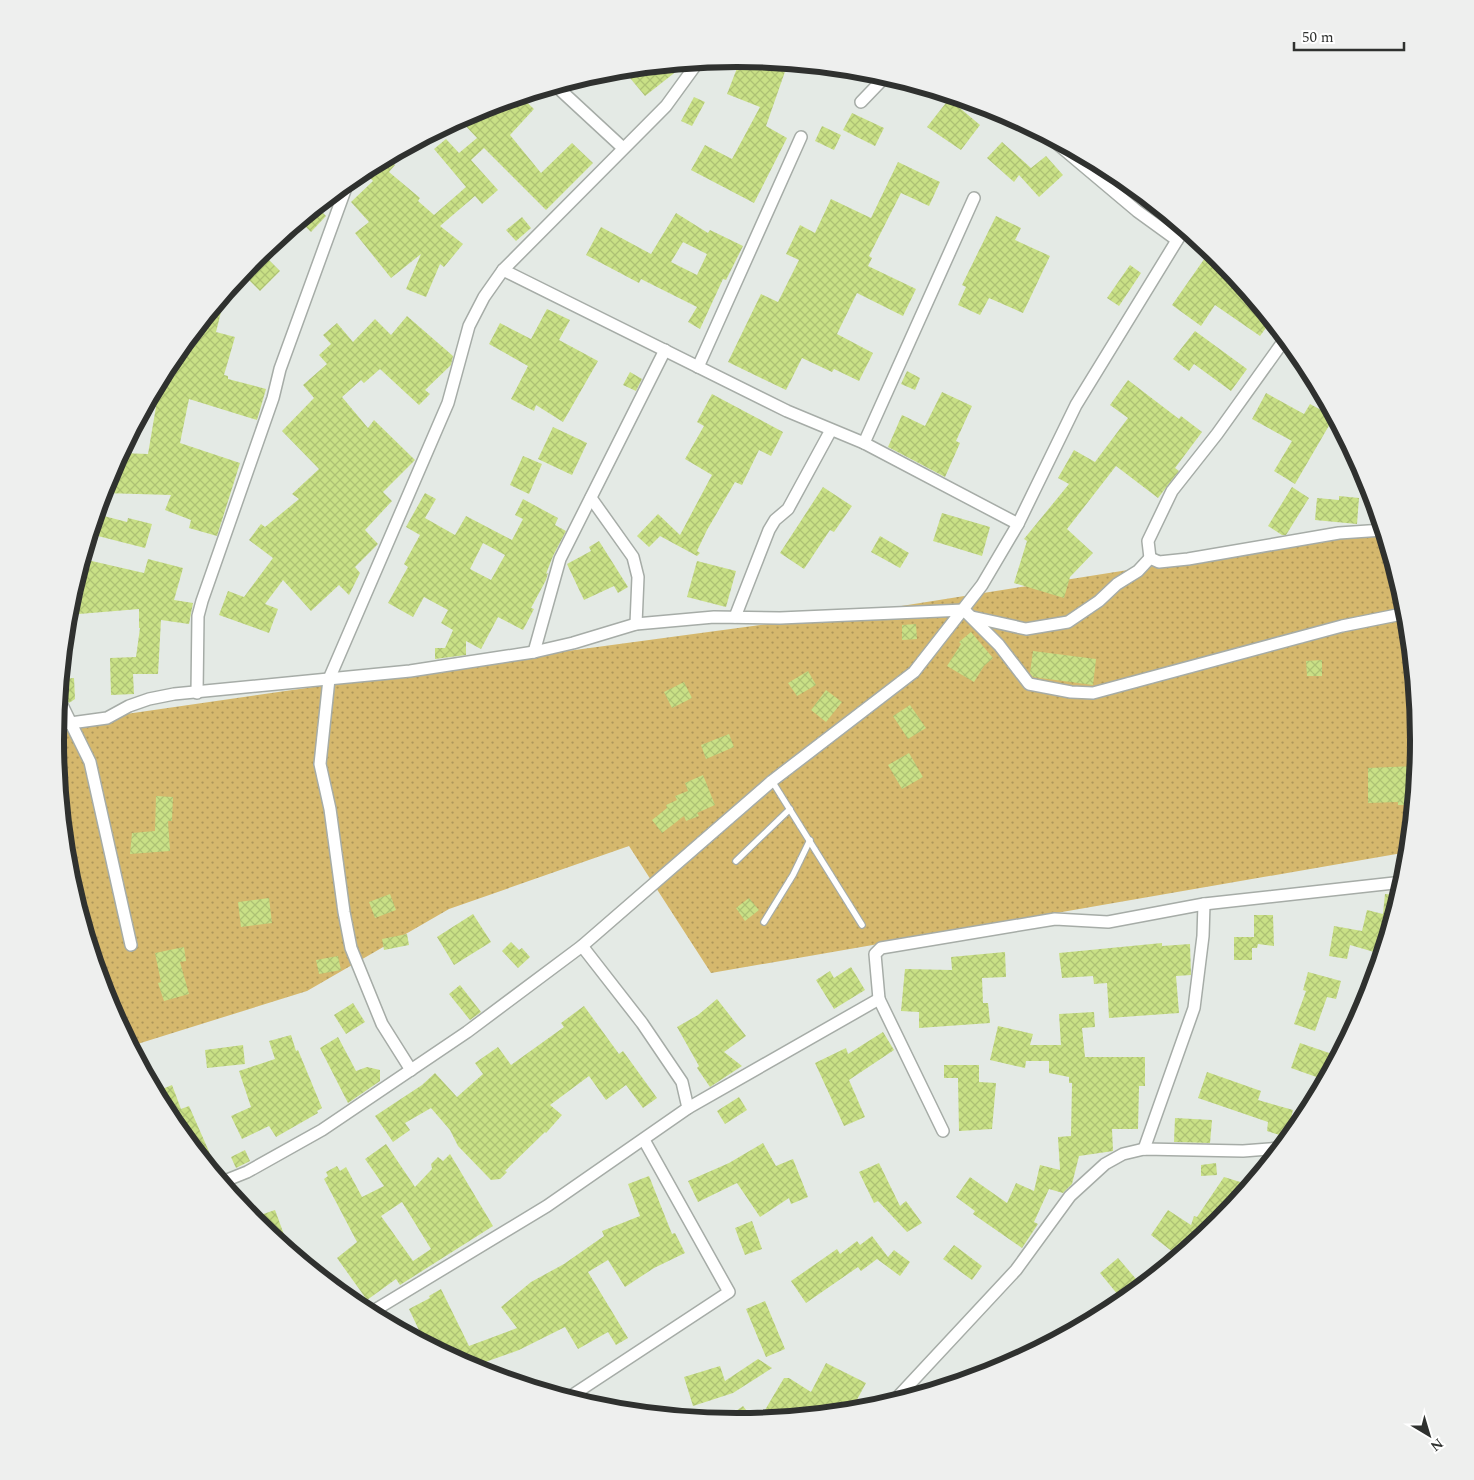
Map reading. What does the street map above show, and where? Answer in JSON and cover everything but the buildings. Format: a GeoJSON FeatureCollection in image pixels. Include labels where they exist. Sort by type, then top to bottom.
{"type":"FeatureCollection","features":[{"type":"Feature","properties":{"kind":"street"},"geometry":{"type":"LineString","coordinates":[[411,1070],[382,1024],[351,948],[344,912],[330,809],[320,764],[329,679],[448,403],[469,326],[484,297],[503,270],[666,106],[694,68]]}},
{"type":"Feature","properties":{"kind":"street"},"geometry":{"type":"LineString","coordinates":[[861,102],[880,83]]}},
{"type":"Feature","properties":{"kind":"street"},"geometry":{"type":"LineString","coordinates":[[561,91],[623,148]]}},
{"type":"Feature","properties":{"kind":"street"},"geometry":{"type":"LineString","coordinates":[[698,367],[801,137]]}},
{"type":"Feature","properties":{"kind":"street"},"geometry":{"type":"LineString","coordinates":[[1071,155],[1137,211],[1177,240]]}},
{"type":"Feature","properties":{"kind":"street"},"geometry":{"type":"LineString","coordinates":[[197,693],[198,616],[202,601],[273,398],[283,360],[344,194]]}},
{"type":"Feature","properties":{"kind":"street"},"geometry":{"type":"LineString","coordinates":[[864,443],[974,198]]}},
{"type":"Feature","properties":{"kind":"street"},"geometry":{"type":"LineString","coordinates":[[228,1180],[247,1172],[322,1130],[467,1032],[582,946],[772,780],[914,672],[968,613],[1018,524],[1076,405],[1181,234]]}},
{"type":"Feature","properties":{"kind":"street"},"geometry":{"type":"LineString","coordinates":[[503,270],[787,411],[864,443],[1018,524]]}},
{"type":"Feature","properties":{"kind":"street"},"geometry":{"type":"LineString","coordinates":[[64,723],[107,718],[129,706],[149,699],[174,694],[410,672],[534,652],[574,643],[636,624],[735,617],[780,618],[968,613],[1026,629],[1068,622],[1099,601],[1117,584],[1138,571],[1150,558],[1148,541],[1172,490],[1217,434],[1281,344]]}},
{"type":"Feature","properties":{"kind":"street"},"geometry":{"type":"LineString","coordinates":[[534,652],[560,559],[665,350]]}},
{"type":"Feature","properties":{"kind":"street"},"geometry":{"type":"LineString","coordinates":[[735,617],[769,530],[775,520],[788,509],[831,430]]}},
{"type":"Feature","properties":{"kind":"street"},"geometry":{"type":"LineString","coordinates":[[591,498],[633,557],[638,577],[636,624]]}},
{"type":"Feature","properties":{"kind":"street"},"geometry":{"type":"LineString","coordinates":[[1150,558],[1159,562],[1188,559],[1339,533],[1377,530]]}},
{"type":"Feature","properties":{"kind":"street"},"geometry":{"type":"LineString","coordinates":[[968,613],[999,645],[1029,684],[1070,692],[1093,693],[1342,626],[1398,615]]}},
{"type":"Feature","properties":{"kind":"street"},"geometry":{"type":"LineString","coordinates":[[65,710],[90,762],[131,945]]}},
{"type":"Feature","properties":{"kind":"street"},"geometry":{"type":"LineString","coordinates":[[943,1131],[879,999],[875,954],[881,948],[1055,919],[1108,922],[1204,904],[1394,883]]}},
{"type":"Feature","properties":{"kind":"street"},"geometry":{"type":"LineString","coordinates":[[1144,1149],[1194,1008],[1203,936],[1204,904]]}},
{"type":"Feature","properties":{"kind":"street"},"geometry":{"type":"LineString","coordinates":[[582,946],[642,1023],[682,1082],[688,1108]]}},
{"type":"Feature","properties":{"kind":"street"},"geometry":{"type":"LineString","coordinates":[[377,1309],[547,1206],[688,1108],[879,999]]}},
{"type":"Feature","properties":{"kind":"street"},"geometry":{"type":"LineString","coordinates":[[576,1393],[729,1292],[644,1140]]}},
{"type":"Feature","properties":{"kind":"street"},"geometry":{"type":"LineString","coordinates":[[902,1392],[1016,1270],[1070,1196],[1105,1164],[1123,1154],[1144,1149],[1269,1152]]}},
{"type":"Feature","properties":{"kind":"lane"},"geometry":{"type":"LineString","coordinates":[[772,780],[862,925]]}},
{"type":"Feature","properties":{"kind":"lane"},"geometry":{"type":"LineString","coordinates":[[736,861],[790,809]]}},
{"type":"Feature","properties":{"kind":"lane"},"geometry":{"type":"LineString","coordinates":[[764,922],[793,875],[810,840]]}},
{"type":"Feature","properties":{"kind":"shaded area"},"geometry":{"type":"Polygon","coordinates":[[[1378,534],[1397,609],[1409,696],[1409,784],[1400,853],[711,973],[629,846],[449,909],[307,991],[136,1044],[115,998],[99,956],[77,871],[65,784],[64,723],[508,659],[895,607],[1191,560],[1378,534]]]}}]}
